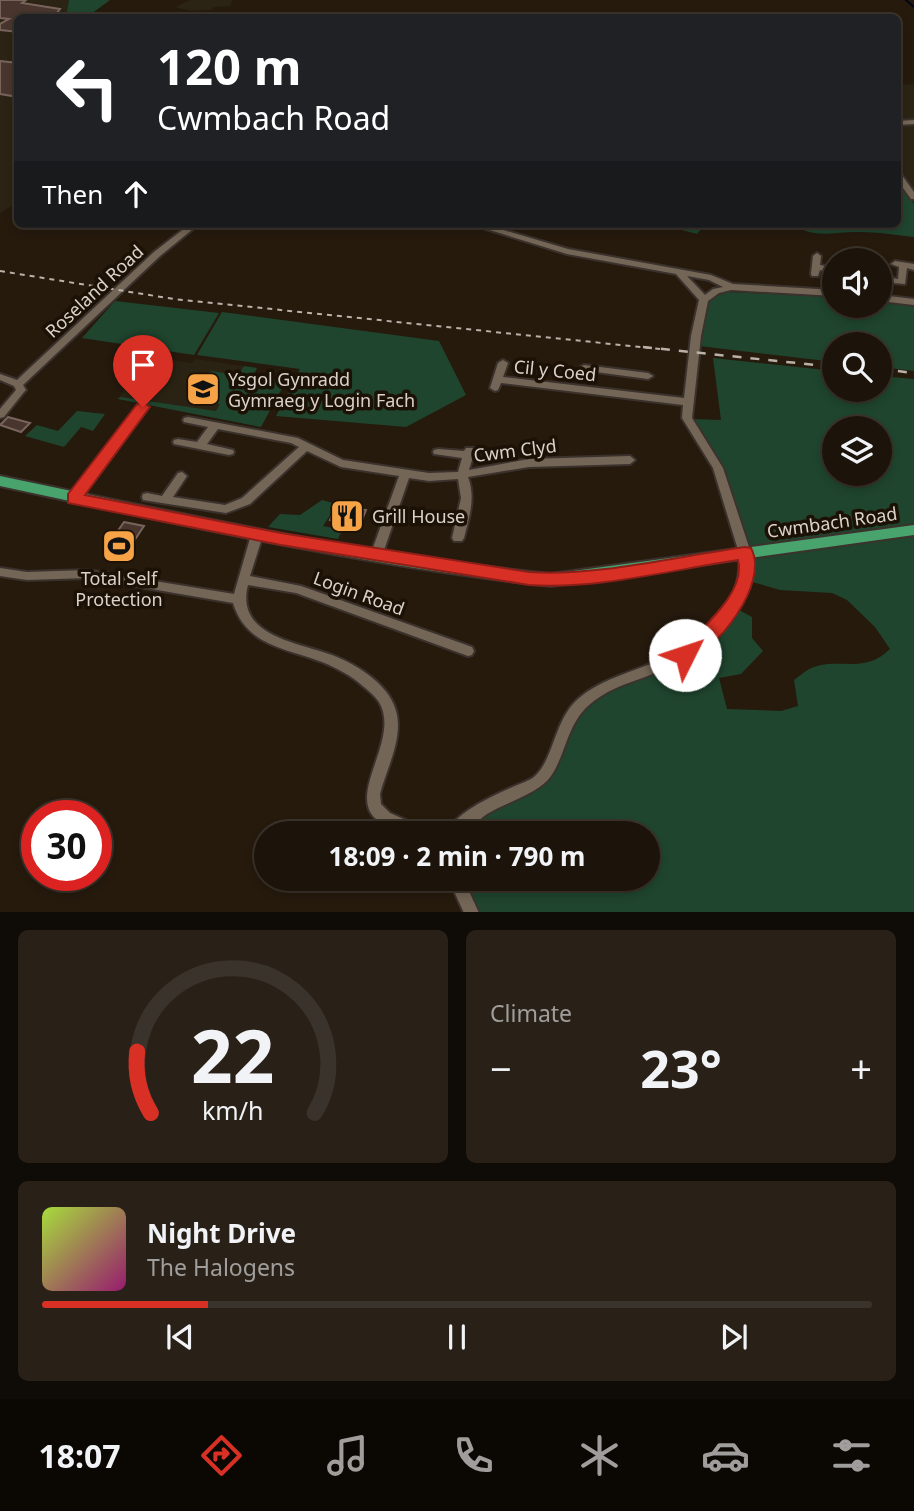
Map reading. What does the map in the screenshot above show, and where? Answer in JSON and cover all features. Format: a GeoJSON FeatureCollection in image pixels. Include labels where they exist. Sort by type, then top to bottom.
{"type":"FeatureCollection","features":[{"type":"Feature","properties":{"kind":"main road","name":"Cwmbach Road"},"geometry":{"type":"LineString","coordinates":[[0,481],[74,499],[257,535],[551,580],[914,530]]}},
{"type":"Feature","properties":{"kind":"street"},"geometry":{"type":"LineString","coordinates":[[901,180],[914,197]]}},
{"type":"Feature","properties":{"kind":"street","name":"Roseland Road"},"geometry":{"type":"LineString","coordinates":[[0,415],[16,400],[21,390],[18,384],[158,254],[190,228]]}},
{"type":"Feature","properties":{"kind":"street"},"geometry":{"type":"LineString","coordinates":[[488,228],[567,251],[710,278],[731,288]]}},
{"type":"Feature","properties":{"kind":"street"},"geometry":{"type":"LineString","coordinates":[[817,256],[816,271],[822,271]]}},
{"type":"Feature","properties":{"kind":"street"},"geometry":{"type":"LineString","coordinates":[[892,281],[906,283],[899,264],[914,267]]}},
{"type":"Feature","properties":{"kind":"street"},"geometry":{"type":"LineString","coordinates":[[680,274],[704,300]]}},
{"type":"Feature","properties":{"kind":"street"},"geometry":{"type":"LineString","coordinates":[[467,821],[476,813],[538,782],[546,772],[561,732],[575,710],[594,693],[685,655],[706,637],[743,592],[749,566],[718,468],[687,418],[704,300],[716,291],[731,288],[822,292]]}},
{"type":"Feature","properties":{"kind":"street"},"geometry":{"type":"LineString","coordinates":[[892,299],[914,302]]}},
{"type":"Feature","properties":{"kind":"street","name":"Cil y Coed"},"geometry":{"type":"LineString","coordinates":[[503,363],[497,384],[607,392],[688,402]]}},
{"type":"Feature","properties":{"kind":"street","name":"Cil y Coed"},"geometry":{"type":"LineString","coordinates":[[584,368],[648,375]]}},
{"type":"Feature","properties":{"kind":"street","name":"Cil y Coed"},"geometry":{"type":"LineString","coordinates":[[607,392],[609,372]]}},
{"type":"Feature","properties":{"kind":"street"},"geometry":{"type":"LineString","coordinates":[[0,377],[18,384]]}},
{"type":"Feature","properties":{"kind":"street"},"geometry":{"type":"LineString","coordinates":[[74,499],[138,411]]}},
{"type":"Feature","properties":{"kind":"street","name":"Cwm Clyd"},"geometry":{"type":"LineString","coordinates":[[188,420],[294,440],[341,463],[405,475],[462,475],[530,463],[630,460]]}},
{"type":"Feature","properties":{"kind":"street"},"geometry":{"type":"LineString","coordinates":[[200,446],[215,425]]}},
{"type":"Feature","properties":{"kind":"street"},"geometry":{"type":"LineString","coordinates":[[178,442],[229,452]]}},
{"type":"Feature","properties":{"kind":"street"},"geometry":{"type":"LineString","coordinates":[[147,497],[211,509],[226,509],[246,501],[306,446]]}},
{"type":"Feature","properties":{"kind":"street"},"geometry":{"type":"LineString","coordinates":[[438,452],[468,453],[462,475],[468,486],[467,503],[459,535],[472,533]]}},
{"type":"Feature","properties":{"kind":"street"},"geometry":{"type":"LineString","coordinates":[[376,555],[405,475]]}},
{"type":"Feature","properties":{"kind":"street"},"geometry":{"type":"LineString","coordinates":[[165,500],[183,476]]}},
{"type":"Feature","properties":{"kind":"street"},"geometry":{"type":"LineString","coordinates":[[257,535],[239,599],[242,612],[256,629],[298,652],[337,664],[382,696],[392,713],[393,726],[389,753],[378,774],[372,796],[373,805],[379,814],[394,821]]}},
{"type":"Feature","properties":{"kind":"street"},"geometry":{"type":"LineString","coordinates":[[0,572],[27,576],[87,574],[239,599]]}},
{"type":"Feature","properties":{"kind":"street","name":"Login Road"},"geometry":{"type":"LineString","coordinates":[[246,580],[297,589],[463,647]]}},
{"type":"Feature","properties":{"kind":"street"},"geometry":{"type":"LineString","coordinates":[[462,891],[472,912]]}},
{"type":"Feature","properties":{"kind":"shaded area"},"geometry":{"type":"Polygon","coordinates":[[[0,0],[69,0],[67,14],[14,14],[14,205],[0,213],[0,0]]]}},
{"type":"Feature","properties":{"kind":"shaded area"},"geometry":{"type":"Polygon","coordinates":[[[190,0],[232,0],[231,6],[213,7],[212,10],[191,11],[175,7],[190,0]]]}},
{"type":"Feature","properties":{"kind":"shaded area"},"geometry":{"type":"Polygon","coordinates":[[[914,84],[914,204],[901,187],[901,85],[914,84]]]}},
{"type":"Feature","properties":{"kind":"shaded area","name":"Ysgol Gynradd Gymraeg y Login Fach"},"geometry":{"type":"Polygon","coordinates":[[[147,357],[192,363],[195,359],[257,368],[253,376],[286,381],[261,427],[118,399],[147,357]]]}},
{"type":"Feature","properties":{"kind":"green space"},"geometry":{"type":"Polygon","coordinates":[[[69,0],[110,0],[91,14],[67,14],[69,0]]]}},
{"type":"Feature","properties":{"kind":"green space"},"geometry":{"type":"Polygon","coordinates":[[[901,187],[914,204],[914,237],[866,232],[826,234],[802,229],[901,228],[901,187]]]}},
{"type":"Feature","properties":{"kind":"green space"},"geometry":{"type":"Polygon","coordinates":[[[674,228],[702,228],[697,234],[674,228]]]}},
{"type":"Feature","properties":{"kind":"green space"},"geometry":{"type":"Polygon","coordinates":[[[727,292],[822,296],[822,318],[892,318],[892,302],[914,305],[914,371],[892,368],[892,332],[822,332],[822,360],[699,346],[710,299],[727,292]]]}},
{"type":"Feature","properties":{"kind":"green space"},"geometry":{"type":"Polygon","coordinates":[[[115,301],[219,313],[194,355],[82,338],[115,301]]]}},
{"type":"Feature","properties":{"kind":"green space"},"geometry":{"type":"Polygon","coordinates":[[[222,312],[439,341],[466,395],[406,427],[276,416],[300,369],[197,355],[222,312]]]}},
{"type":"Feature","properties":{"kind":"green space"},"geometry":{"type":"Polygon","coordinates":[[[713,358],[822,370],[822,402],[892,402],[892,377],[914,379],[914,525],[756,547],[747,544],[719,468],[690,419],[721,420],[713,358]]]}},
{"type":"Feature","properties":{"kind":"green space"},"geometry":{"type":"Polygon","coordinates":[[[244,366],[257,368],[253,376],[286,381],[261,427],[118,399],[120,397],[216,411],[220,404],[192,399],[211,371],[238,375],[244,366]]]}},
{"type":"Feature","properties":{"kind":"green space"},"geometry":{"type":"Polygon","coordinates":[[[77,411],[105,414],[93,431],[81,427],[64,447],[25,436],[37,425],[58,431],[77,411]]]}},
{"type":"Feature","properties":{"kind":"green space"},"geometry":{"type":"Polygon","coordinates":[[[322,500],[347,507],[336,506],[323,526],[342,530],[338,539],[268,527],[280,514],[300,515],[322,500]]]}},
{"type":"Feature","properties":{"kind":"green space"},"geometry":{"type":"Polygon","coordinates":[[[914,534],[914,912],[476,912],[465,891],[660,891],[660,821],[476,821],[540,782],[563,732],[595,694],[689,657],[735,608],[752,617],[752,638],[763,651],[741,674],[719,678],[727,709],[781,711],[798,706],[794,680],[809,669],[871,661],[890,649],[875,627],[847,600],[832,593],[780,590],[749,581],[750,557],[914,534]]]}},
{"type":"Feature","properties":{"kind":"building"},"geometry":{"type":"Polygon","coordinates":[[[0,0],[26,0],[22,3],[60,9],[56,14],[14,14],[14,32],[0,30],[0,24],[9,19],[0,18],[0,0]]]}},
{"type":"Feature","properties":{"kind":"building"},"geometry":{"type":"Polygon","coordinates":[[[0,61],[14,63],[14,96],[0,94],[0,61]]]}},
{"type":"Feature","properties":{"kind":"building"},"geometry":{"type":"Polygon","coordinates":[[[8,417],[30,423],[21,432],[0,425],[8,417]]]}},
{"type":"Feature","properties":{"kind":"building","name":"Grill House"},"geometry":{"type":"Polygon","coordinates":[[[336,506],[366,510],[359,527],[330,520],[336,506]]]}},
{"type":"Feature","properties":{"kind":"building"},"geometry":{"type":"Polygon","coordinates":[[[124,522],[144,526],[126,553],[105,549],[124,522]]]}},
{"type":"Feature","properties":{"kind":"waterway"},"geometry":{"type":"LineString","coordinates":[[906,0],[914,7]]}},
{"type":"Feature","properties":{"kind":"railway"},"geometry":{"type":"LineString","coordinates":[[0,271],[174,299],[660,349]]}},
{"type":"Feature","properties":{"kind":"railway"},"geometry":{"type":"LineString","coordinates":[[643,347],[822,366]]}},
{"type":"Feature","properties":{"kind":"railway"},"geometry":{"type":"LineString","coordinates":[[892,370],[914,373]]}},
{"type":"Feature","properties":{"kind":"place","name":"Ysgol Gynradd Gymraeg y Login Fach"},"geometry":{"type":"Point","coordinates":[203,389]}},
{"type":"Feature","properties":{"kind":"place","name":"Grill House"},"geometry":{"type":"Point","coordinates":[347,516]}},
{"type":"Feature","properties":{"kind":"place","name":"Total Self Protection"},"geometry":{"type":"Point","coordinates":[119,546]}},
{"type":"Feature","properties":{"kind":"route"},"geometry":{"type":"LineString","coordinates":[[143,407],[74,499],[281,539],[529,579],[590,576],[745,553],[749,566],[743,592],[706,637],[685,655]]}}]}
